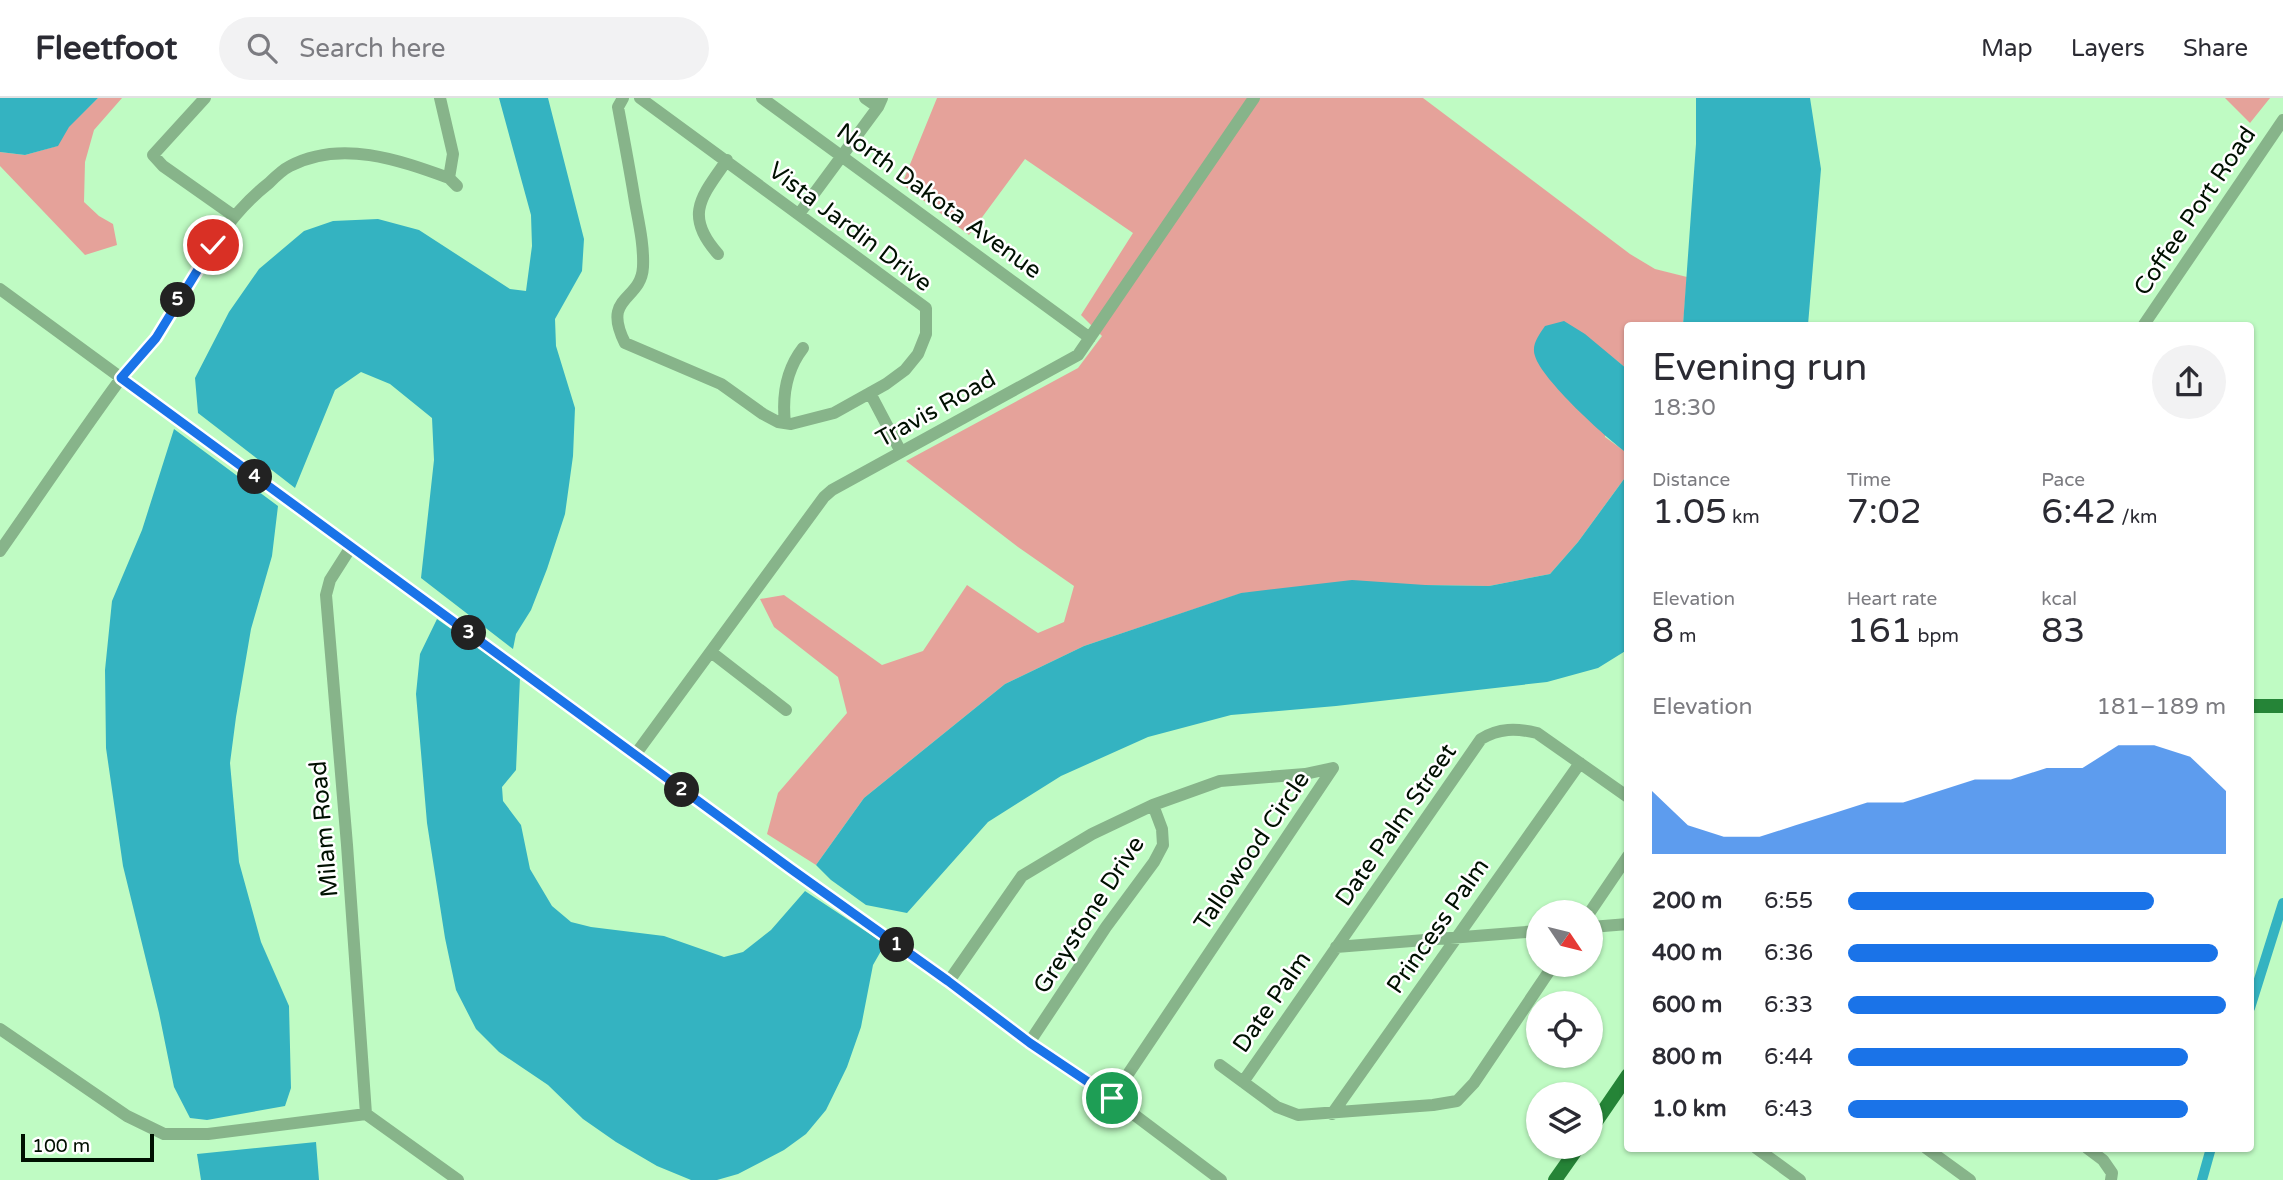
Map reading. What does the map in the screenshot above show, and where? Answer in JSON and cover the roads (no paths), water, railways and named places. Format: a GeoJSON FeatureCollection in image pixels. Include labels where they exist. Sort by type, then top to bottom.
{"type":"FeatureCollection","features":[{"type":"Feature","properties":{"kind":"main road"},"geometry":{"type":"LineString","coordinates":[[2254,706],[2283,706]]}},
{"type":"Feature","properties":{"kind":"main road"},"geometry":{"type":"LineString","coordinates":[[1603,1111],[1624,1081]]}},
{"type":"Feature","properties":{"kind":"main road"},"geometry":{"type":"LineString","coordinates":[[1555,1180],[1570,1159]]}},
{"type":"Feature","properties":{"kind":"street"},"geometry":{"type":"LineString","coordinates":[[205,98],[153,155],[163,166],[234,216]]}},
{"type":"Feature","properties":{"kind":"street"},"geometry":{"type":"LineString","coordinates":[[0,551],[121,378],[156,338],[213,245],[234,216],[263,187],[289,167],[319,156],[377,155],[453,182],[453,154],[440,98]]}},
{"type":"Feature","properties":{"kind":"street"},"geometry":{"type":"LineString","coordinates":[[623,98],[618,107],[643,246],[643,270],[634,289],[616,311],[617,328],[625,343],[720,384],[763,414],[785,423],[783,402],[788,376],[795,358],[803,348]]}},
{"type":"Feature","properties":{"kind":"street","name":"Vista Jardin Drive"},"geometry":{"type":"LineString","coordinates":[[640,98],[926,308],[926,334],[918,354],[905,370],[834,413],[791,424],[785,423]]}},
{"type":"Feature","properties":{"kind":"street","name":"North Dakota Avenue"},"geometry":{"type":"LineString","coordinates":[[762,98],[1090,338]]}},
{"type":"Feature","properties":{"kind":"street"},"geometry":{"type":"LineString","coordinates":[[799,214],[843,158],[880,103],[865,98]]}},
{"type":"Feature","properties":{"kind":"street","name":"Travis Road"},"geometry":{"type":"LineString","coordinates":[[635,755],[832,489],[1078,355],[1254,98]]}},
{"type":"Feature","properties":{"kind":"street","name":"Coffee Port Road"},"geometry":{"type":"LineString","coordinates":[[2146,322],[2283,120]]}},
{"type":"Feature","properties":{"kind":"street"},"geometry":{"type":"LineString","coordinates":[[718,254],[709,244],[699,219],[699,204],[727,160]]}},
{"type":"Feature","properties":{"kind":"street"},"geometry":{"type":"LineString","coordinates":[[0,289],[635,755],[1222,1180]]}},
{"type":"Feature","properties":{"kind":"street"},"geometry":{"type":"LineString","coordinates":[[870,393],[901,452]]}},
{"type":"Feature","properties":{"kind":"street","name":"Milam Road"},"geometry":{"type":"LineString","coordinates":[[351,547],[330,580],[326,595],[366,1114]]}},
{"type":"Feature","properties":{"kind":"street"},"geometry":{"type":"LineString","coordinates":[[711,652],[786,710]]}},
{"type":"Feature","properties":{"kind":"street","name":"Date Palm Street"},"geometry":{"type":"LineString","coordinates":[[1336,947],[1481,739],[1494,731],[1521,729],[1537,733],[1580,762]]}},
{"type":"Feature","properties":{"kind":"street"},"geometry":{"type":"LineString","coordinates":[[1580,762],[1624,794]]}},
{"type":"Feature","properties":{"kind":"street","name":"Princess Palm"},"geometry":{"type":"LineString","coordinates":[[1332,1114],[1580,762]]}},
{"type":"Feature","properties":{"kind":"street","name":"Tallowood Circle"},"geometry":{"type":"LineString","coordinates":[[948,981],[1022,876],[1092,834],[1153,805],[1220,781],[1305,774],[1333,768],[1112,1098]]}},
{"type":"Feature","properties":{"kind":"street","name":"Greystone Drive"},"geometry":{"type":"LineString","coordinates":[[1030,1043],[1163,845],[1162,829],[1153,805]]}},
{"type":"Feature","properties":{"kind":"street"},"geometry":{"type":"LineString","coordinates":[[1598,900],[1624,862]]}},
{"type":"Feature","properties":{"kind":"street"},"geometry":{"type":"LineString","coordinates":[[1603,926],[1624,924]]}},
{"type":"Feature","properties":{"kind":"street"},"geometry":{"type":"LineString","coordinates":[[1336,947],[1526,932]]}},
{"type":"Feature","properties":{"kind":"street","name":"Date Palm"},"geometry":{"type":"LineString","coordinates":[[1243,1082],[1336,947]]}},
{"type":"Feature","properties":{"kind":"street"},"geometry":{"type":"LineString","coordinates":[[1220,1065],[1277,1107],[1298,1115],[1457,1101],[1474,1083],[1545,977]]}},
{"type":"Feature","properties":{"kind":"street"},"geometry":{"type":"LineString","coordinates":[[0,1028],[127,1116],[164,1134],[208,1134],[366,1114],[458,1180]]}},
{"type":"Feature","properties":{"kind":"street"},"geometry":{"type":"LineString","coordinates":[[1762,1152],[1800,1180]]}},
{"type":"Feature","properties":{"kind":"street"},"geometry":{"type":"LineString","coordinates":[[1932,1152],[1970,1180]]}},
{"type":"Feature","properties":{"kind":"street"},"geometry":{"type":"LineString","coordinates":[[2092,1152],[2103,1160],[2112,1173],[2111,1180]]}},
{"type":"Feature","properties":{"kind":"water"},"geometry":{"type":"Polygon","coordinates":[[[0,98],[98,98],[69,127],[58,146],[25,155],[0,152],[0,98]]]}},
{"type":"Feature","properties":{"kind":"water"},"geometry":{"type":"Polygon","coordinates":[[[499,98],[548,98],[584,239],[582,271],[555,319],[556,346],[575,408],[573,456],[565,514],[547,569],[531,610],[516,634],[513,649],[421,578],[434,460],[432,418],[390,384],[361,372],[335,390],[295,488],[198,413],[195,378],[229,312],[259,269],[304,231],[333,221],[378,219],[419,230],[510,289],[526,291],[532,246],[531,215],[499,98]]]}},
{"type":"Feature","properties":{"kind":"water"},"geometry":{"type":"Polygon","coordinates":[[[1696,98],[1810,98],[1821,169],[1808,322],[1683,322],[1696,144],[1696,98]]]}},
{"type":"Feature","properties":{"kind":"water"},"geometry":{"type":"Polygon","coordinates":[[[1564,321],[1585,334],[1624,366],[1624,451],[1562,393],[1540,366],[1534,352],[1535,344],[1545,326],[1564,321]]]}},
{"type":"Feature","properties":{"kind":"water"},"geometry":{"type":"Polygon","coordinates":[[[174,429],[278,506],[272,556],[251,629],[230,763],[239,862],[261,942],[289,1006],[291,1088],[285,1106],[207,1120],[190,1118],[174,1087],[123,866],[106,748],[105,670],[112,601],[142,530],[174,429]]]}},
{"type":"Feature","properties":{"kind":"water"},"geometry":{"type":"Polygon","coordinates":[[[1624,479],[1624,652],[1598,668],[1547,682],[1231,715],[1148,737],[1061,776],[988,822],[907,913],[866,905],[831,880],[816,865],[864,798],[1005,684],[1084,646],[1241,593],[1352,580],[1489,586],[1550,574],[1578,542],[1624,479]]]}},
{"type":"Feature","properties":{"kind":"water"},"geometry":{"type":"Polygon","coordinates":[[[437,619],[520,677],[516,770],[502,787],[503,801],[521,825],[530,869],[552,906],[571,922],[664,936],[724,957],[743,952],[771,930],[805,891],[885,944],[873,965],[861,1027],[847,1067],[826,1110],[806,1134],[784,1150],[738,1174],[717,1180],[691,1180],[657,1166],[583,1119],[548,1085],[499,1052],[476,1029],[456,990],[427,823],[416,694],[420,654],[437,619]]]}},
{"type":"Feature","properties":{"kind":"water"},"geometry":{"type":"Polygon","coordinates":[[[316,1142],[319,1180],[201,1180],[197,1154],[316,1142]]]}},
{"type":"Feature","properties":{"kind":"waterway"},"geometry":{"type":"LineString","coordinates":[[2254,995],[2283,903]]}},
{"type":"Feature","properties":{"kind":"waterway"},"geometry":{"type":"LineString","coordinates":[[2202,1180],[2210,1152]]}}]}
